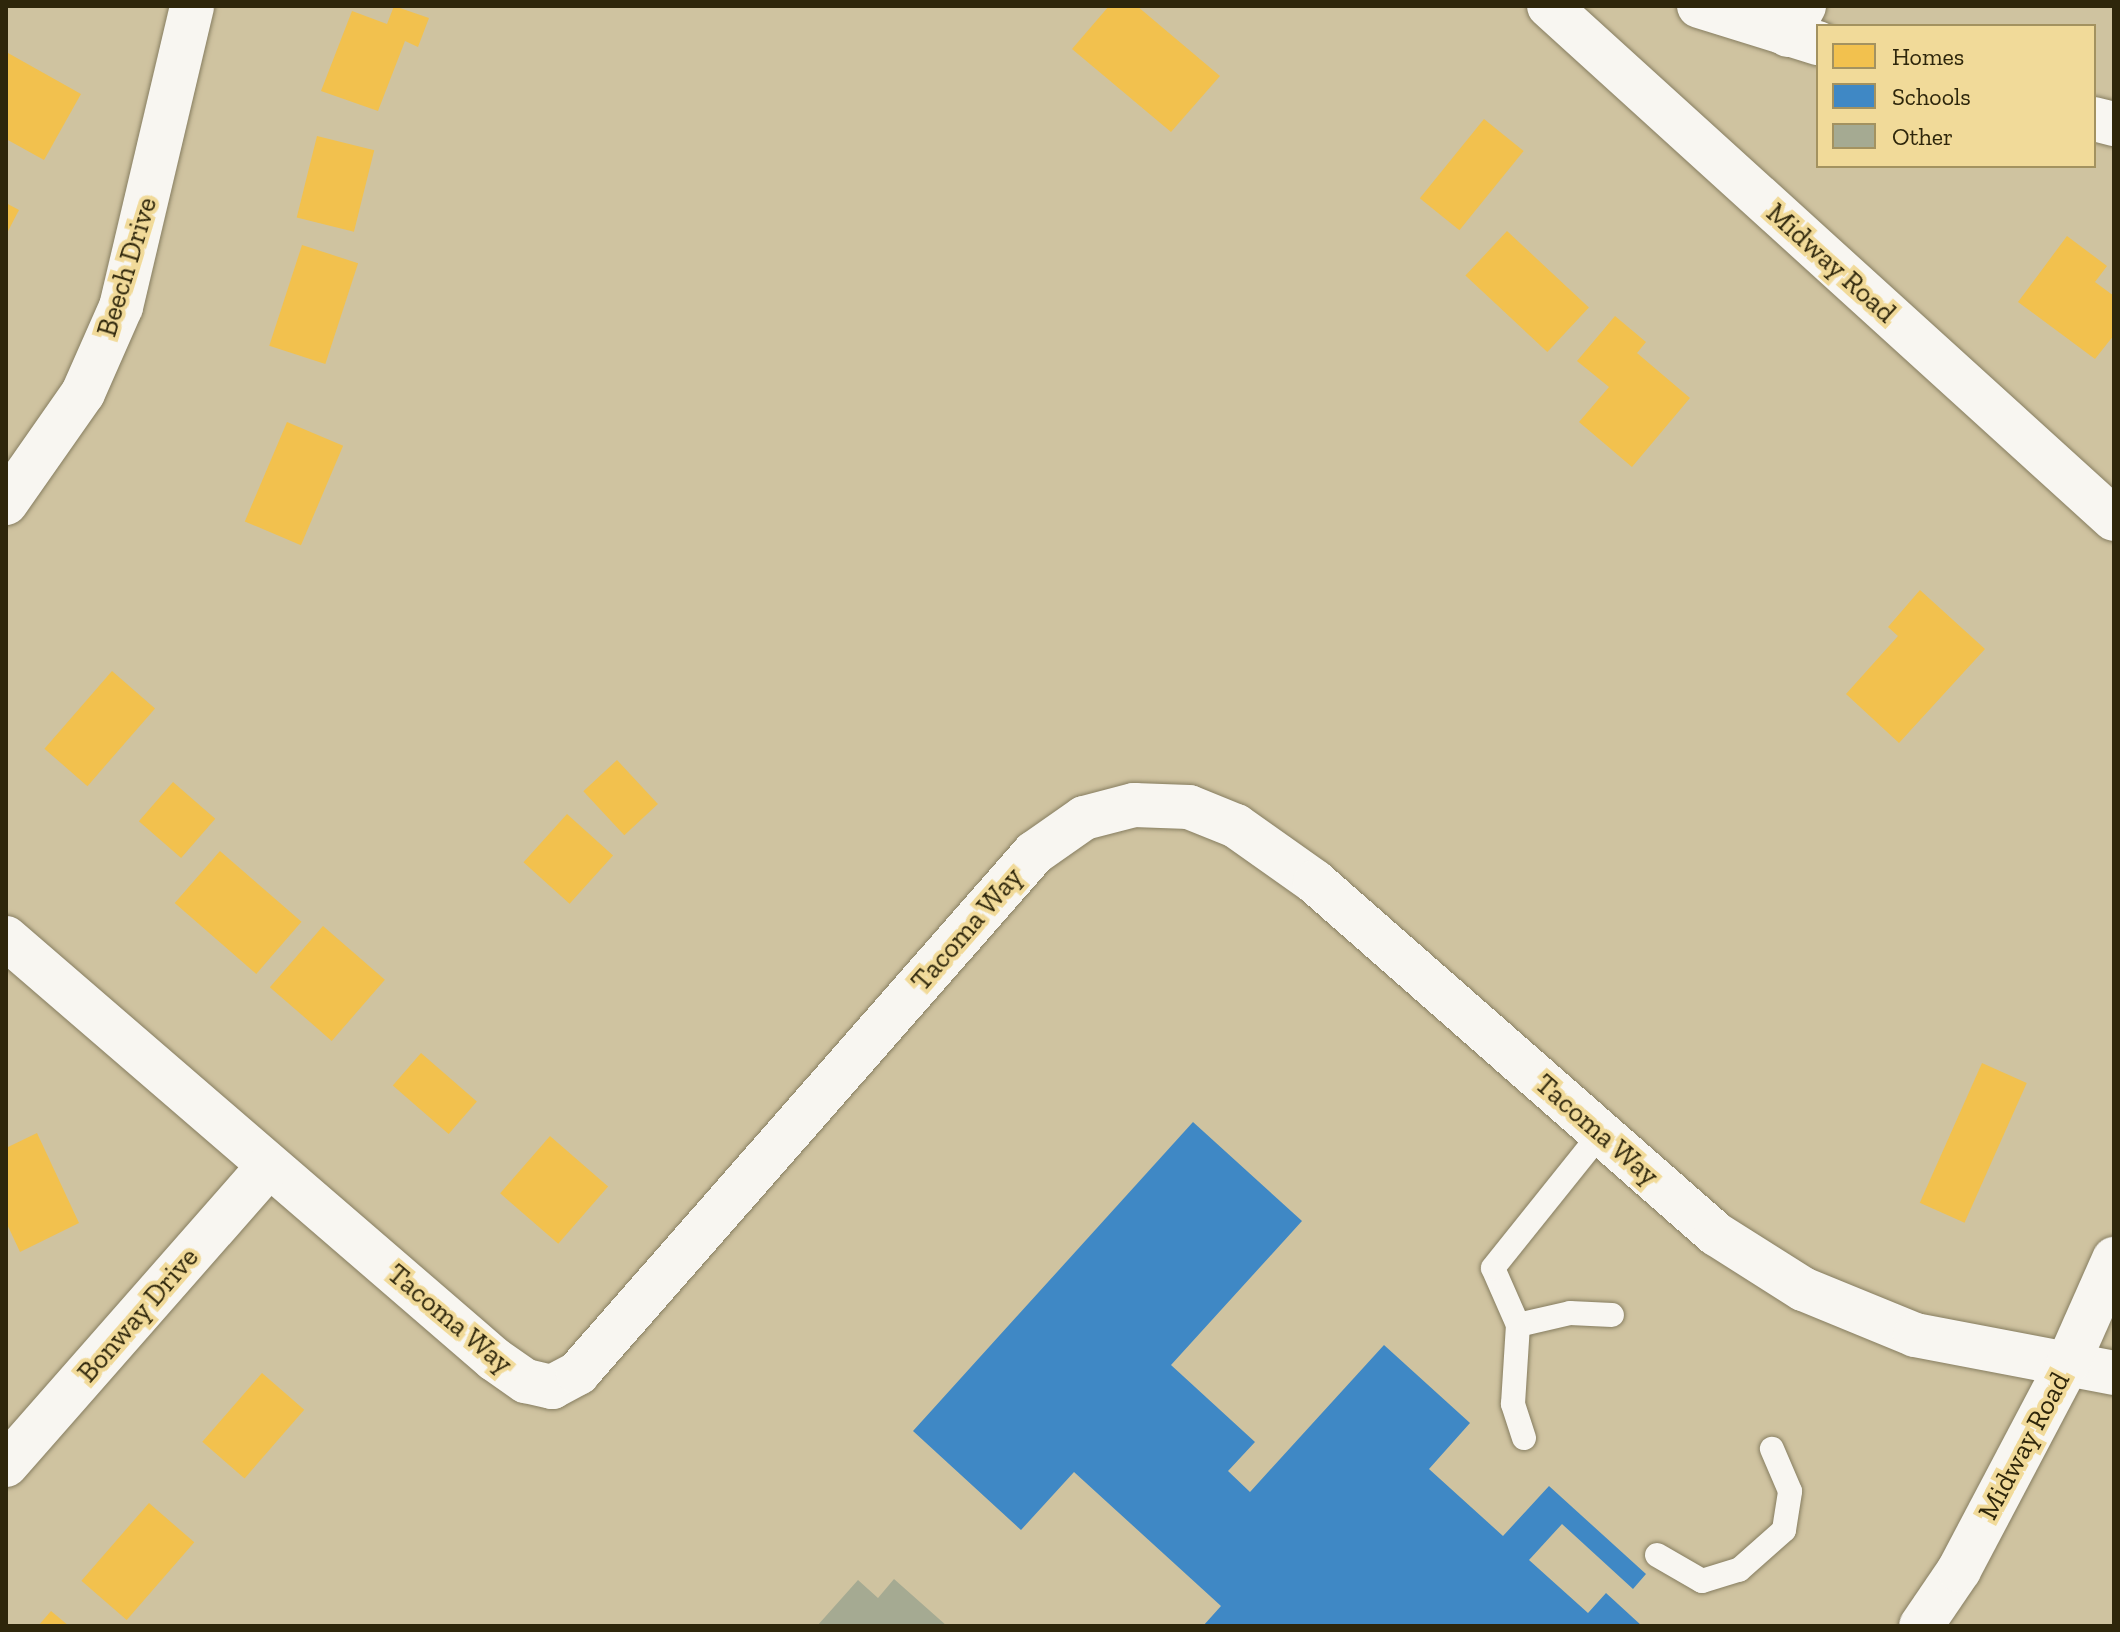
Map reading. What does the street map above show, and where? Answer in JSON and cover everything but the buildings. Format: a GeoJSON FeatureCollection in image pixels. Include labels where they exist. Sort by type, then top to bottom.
{"type":"FeatureCollection","features":[{"type":"Feature","properties":{"kind":"street","name":"Beech Drive"},"geometry":{"type":"LineString","coordinates":[[6,503],[83,393],[121,307],[192,6]]}},
{"type":"Feature","properties":{"kind":"street","name":"Midway Road"},"geometry":{"type":"LineString","coordinates":[[1549,6],[2114,519]]}},
{"type":"Feature","properties":{"kind":"street"},"geometry":{"type":"LineString","coordinates":[[1699,6],[1803,28]]}},
{"type":"Feature","properties":{"kind":"street","name":"Tacoma Way"},"geometry":{"type":"LineString","coordinates":[[6,938],[494,1359],[526,1381],[552,1387],[578,1373],[1034,853],[1084,818],[1134,805],[1189,807],[1236,826],[1315,882],[1716,1234],[1803,1289],[1915,1335],[2114,1373]]}},
{"type":"Feature","properties":{"kind":"street","name":"Bonway Drive"},"geometry":{"type":"LineString","coordinates":[[6,1465],[269,1166]]}},
{"type":"Feature","properties":{"kind":"street","name":"Midway Road"},"geometry":{"type":"LineString","coordinates":[[1921,1626],[1959,1570],[2068,1363],[2114,1259]]}},
{"type":"Feature","properties":{"kind":"lane"},"geometry":{"type":"LineString","coordinates":[[1524,1438],[1513,1404],[1518,1325],[1493,1268],[1601,1133]]}},
{"type":"Feature","properties":{"kind":"lane"},"geometry":{"type":"LineString","coordinates":[[1518,1325],[1570,1313],[1612,1315]]}},
{"type":"Feature","properties":{"kind":"lane"},"geometry":{"type":"LineString","coordinates":[[1657,1555],[1702,1581],[1739,1570],[1784,1530],[1790,1491],[1772,1449]]}}]}
